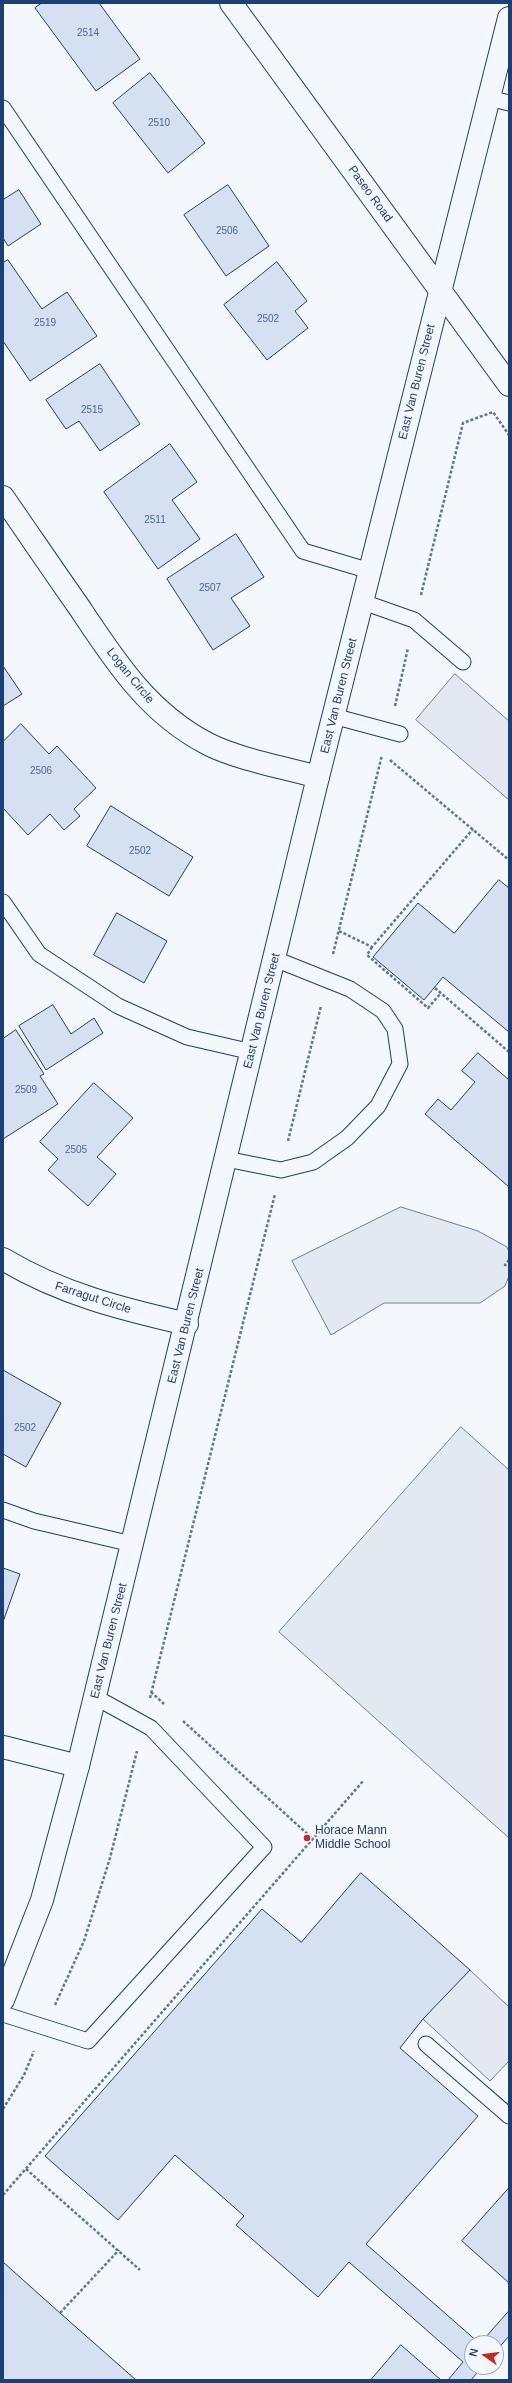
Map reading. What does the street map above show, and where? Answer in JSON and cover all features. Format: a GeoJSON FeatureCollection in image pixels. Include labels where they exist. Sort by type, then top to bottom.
{"type":"FeatureCollection","features":[{"type":"Feature","properties":{"kind":"street","name":"Paseo Road"},"geometry":{"type":"LineString","coordinates":[[231,3],[440,292],[509,384]]}},
{"type":"Feature","properties":{"kind":"street","name":"East Van Buren Street"},"geometry":{"type":"LineString","coordinates":[[3,2000],[42,1900],[78,1766],[187,1324],[318,777],[440,292],[499,101],[509,18]]}},
{"type":"Feature","properties":{"kind":"street","name":"Logan Circle"},"geometry":{"type":"LineString","coordinates":[[3,496],[116,661],[148,700],[172,723],[209,745],[253,760],[318,777]]}},
{"type":"Feature","properties":{"kind":"street","name":"Farragut Circle"},"geometry":{"type":"LineString","coordinates":[[3,1259],[68,1292],[123,1309],[187,1324]]}},
{"type":"Feature","properties":{"kind":"street"},"geometry":{"type":"LineString","coordinates":[[3,1747],[78,1766]]}},
{"type":"Feature","properties":{"kind":"lane"},"geometry":{"type":"LineString","coordinates":[[3,108],[303,551],[370,571]]}},
{"type":"Feature","properties":{"kind":"lane"},"geometry":{"type":"LineString","coordinates":[[363,602],[414,620],[463,662]]}},
{"type":"Feature","properties":{"kind":"lane"},"geometry":{"type":"LineString","coordinates":[[333,716],[395,733]]}},
{"type":"Feature","properties":{"kind":"lane"},"geometry":{"type":"LineString","coordinates":[[3,902],[39,954],[118,1006],[186,1037],[252,1052]]}},
{"type":"Feature","properties":{"kind":"lane"},"geometry":{"type":"LineString","coordinates":[[226,1159],[281,1170],[313,1162],[347,1138],[378,1106],[400,1064],[395,1029],[382,1011],[350,988],[275,959]]}},
{"type":"Feature","properties":{"kind":"lane"},"geometry":{"type":"LineString","coordinates":[[3,1510],[34,1521],[132,1544]]}},
{"type":"Feature","properties":{"kind":"lane"},"geometry":{"type":"LineString","coordinates":[[3,2014],[88,2041],[264,1847],[151,1728],[95,1697]]}},
{"type":"Feature","properties":{"kind":"lane"},"geometry":{"type":"LineString","coordinates":[[426,2044],[509,2116]]}},
{"type":"Feature","properties":{"kind":"path"},"geometry":{"type":"LineString","coordinates":[[3,2109],[24,2075],[44,2027],[84,1941],[110,1858],[382,756],[395,733],[414,620],[463,423],[492,412],[509,435]]}},
{"type":"Feature","properties":{"kind":"path"},"geometry":{"type":"LineString","coordinates":[[382,756],[395,762],[509,860]]}},
{"type":"Feature","properties":{"kind":"path"},"geometry":{"type":"LineString","coordinates":[[441,993],[428,1008],[367,955],[372,947],[473,829]]}},
{"type":"Feature","properties":{"kind":"path"},"geometry":{"type":"LineString","coordinates":[[339,931],[372,947]]}},
{"type":"Feature","properties":{"kind":"path"},"geometry":{"type":"LineString","coordinates":[[435,988],[509,1052]]}},
{"type":"Feature","properties":{"kind":"path"},"geometry":{"type":"LineString","coordinates":[[509,1260],[505,1265],[509,1267]]}},
{"type":"Feature","properties":{"kind":"path"},"geometry":{"type":"LineString","coordinates":[[151,1692],[168,1708]]}},
{"type":"Feature","properties":{"kind":"path"},"geometry":{"type":"LineString","coordinates":[[180,1718],[313,1839]]}},
{"type":"Feature","properties":{"kind":"path"},"geometry":{"type":"LineString","coordinates":[[3,2195],[364,1780]]}},
{"type":"Feature","properties":{"kind":"path"},"geometry":{"type":"LineString","coordinates":[[26,2169],[140,2270]]}},
{"type":"Feature","properties":{"kind":"path"},"geometry":{"type":"LineString","coordinates":[[60,2313],[119,2250]]}},
{"type":"Feature","properties":{"kind":"shaded area"},"geometry":{"type":"Polygon","coordinates":[[[455,674],[509,721],[509,800],[416,720],[455,674]]]}},
{"type":"Feature","properties":{"kind":"shaded area"},"geometry":{"type":"Polygon","coordinates":[[[401,1207],[478,1231],[507,1247],[509,1252],[509,1276],[505,1286],[480,1303],[384,1303],[331,1335],[292,1261],[401,1207]]]}},
{"type":"Feature","properties":{"kind":"shaded area"},"geometry":{"type":"Polygon","coordinates":[[[461,1427],[509,1470],[509,1838],[279,1632],[461,1427]]]}},
{"type":"Feature","properties":{"kind":"shaded area"},"geometry":{"type":"Polygon","coordinates":[[[470,1970],[509,2007],[509,2061],[490,2081],[423,2019],[470,1970]]]}},
{"type":"Feature","properties":{"kind":"building"},"geometry":{"type":"Polygon","coordinates":[[[42,3],[99,3],[140,59],[96,91],[35,8],[42,3]]]}},
{"type":"Feature","properties":{"kind":"building"},"geometry":{"type":"Polygon","coordinates":[[[150,73],[205,143],[168,173],[113,103],[150,73]]]}},
{"type":"Feature","properties":{"kind":"building"},"geometry":{"type":"Polygon","coordinates":[[[228,185],[269,246],[226,276],[184,215],[228,185]]]}},
{"type":"Feature","properties":{"kind":"building"},"geometry":{"type":"Polygon","coordinates":[[[19,190],[41,224],[8,246],[3,238],[3,200],[19,190]]]}},
{"type":"Feature","properties":{"kind":"building"},"geometry":{"type":"Polygon","coordinates":[[[8,260],[42,309],[67,292],[97,336],[30,381],[3,341],[3,263],[8,260]]]}},
{"type":"Feature","properties":{"kind":"building"},"geometry":{"type":"Polygon","coordinates":[[[277,262],[307,301],[295,311],[308,328],[267,360],[224,305],[277,262]]]}},
{"type":"Feature","properties":{"kind":"building"},"geometry":{"type":"Polygon","coordinates":[[[100,364],[140,424],[100,451],[79,421],[66,429],[46,400],[100,364]]]}},
{"type":"Feature","properties":{"kind":"building"},"geometry":{"type":"Polygon","coordinates":[[[170,444],[197,482],[172,500],[200,539],[158,569],[104,492],[170,444]]]}},
{"type":"Feature","properties":{"kind":"building"},"geometry":{"type":"Polygon","coordinates":[[[236,534],[264,577],[231,598],[250,626],[213,650],[167,579],[236,534]]]}},
{"type":"Feature","properties":{"kind":"building"},"geometry":{"type":"Polygon","coordinates":[[[3,666],[22,694],[3,706],[3,666]]]}},
{"type":"Feature","properties":{"kind":"building"},"geometry":{"type":"Polygon","coordinates":[[[21,724],[49,754],[57,746],[96,788],[74,809],[80,816],[64,830],[50,814],[28,835],[3,808],[3,742],[21,724]]]}},
{"type":"Feature","properties":{"kind":"building"},"geometry":{"type":"Polygon","coordinates":[[[111,806],[193,857],[169,896],[87,846],[111,806]]]}},
{"type":"Feature","properties":{"kind":"building"},"geometry":{"type":"Polygon","coordinates":[[[499,880],[509,888],[509,1032],[443,977],[424,1000],[373,957],[418,903],[454,933],[499,880]]]}},
{"type":"Feature","properties":{"kind":"building"},"geometry":{"type":"Polygon","coordinates":[[[117,913],[167,941],[144,983],[94,955],[117,913]]]}},
{"type":"Feature","properties":{"kind":"building"},"geometry":{"type":"Polygon","coordinates":[[[53,1005],[71,1034],[94,1018],[103,1033],[46,1070],[19,1026],[53,1005]]]}},
{"type":"Feature","properties":{"kind":"building"},"geometry":{"type":"Polygon","coordinates":[[[16,1030],[44,1074],[40,1076],[58,1104],[3,1139],[3,1039],[16,1030]]]}},
{"type":"Feature","properties":{"kind":"building"},"geometry":{"type":"Polygon","coordinates":[[[478,1053],[509,1080],[509,1187],[425,1114],[438,1099],[451,1110],[475,1082],[462,1071],[478,1053]]]}},
{"type":"Feature","properties":{"kind":"building"},"geometry":{"type":"Polygon","coordinates":[[[94,1083],[133,1118],[97,1157],[116,1174],[88,1206],[48,1170],[58,1159],[40,1142],[94,1083]]]}},
{"type":"Feature","properties":{"kind":"building"},"geometry":{"type":"Polygon","coordinates":[[[3,1370],[61,1403],[26,1467],[3,1454],[3,1370]]]}},
{"type":"Feature","properties":{"kind":"building"},"geometry":{"type":"Polygon","coordinates":[[[3,1568],[20,1574],[3,1622],[3,1568]]]}},
{"type":"Feature","properties":{"kind":"building"},"geometry":{"type":"Polygon","coordinates":[[[361,1873],[470,1970],[423,2019],[400,2048],[478,2116],[366,2244],[470,2335],[464,2335],[464,2375],[475,2375],[471,2380],[448,2380],[463,2362],[349,2262],[318,2297],[236,2225],[244,2216],[175,2155],[118,2220],[45,2156],[262,1909],[301,1942],[361,1873]]]}},
{"type":"Feature","properties":{"kind":"building"},"geometry":{"type":"Polygon","coordinates":[[[509,2188],[509,2283],[462,2241],[509,2188]]]}},
{"type":"Feature","properties":{"kind":"building"},"geometry":{"type":"Polygon","coordinates":[[[3,2262],[60,2313],[136,2380],[3,2380],[3,2262]]]}},
{"type":"Feature","properties":{"kind":"building"},"geometry":{"type":"Polygon","coordinates":[[[509,2311],[509,2336],[504,2342],[504,2335],[488,2335],[509,2311]]]}},
{"type":"Feature","properties":{"kind":"building"},"geometry":{"type":"Polygon","coordinates":[[[401,2345],[441,2380],[371,2380],[401,2345]]]}},
{"type":"Feature","properties":{"kind":"place","name":"Horace Mann Middle School"},"geometry":{"type":"Point","coordinates":[307,1838]}}]}
